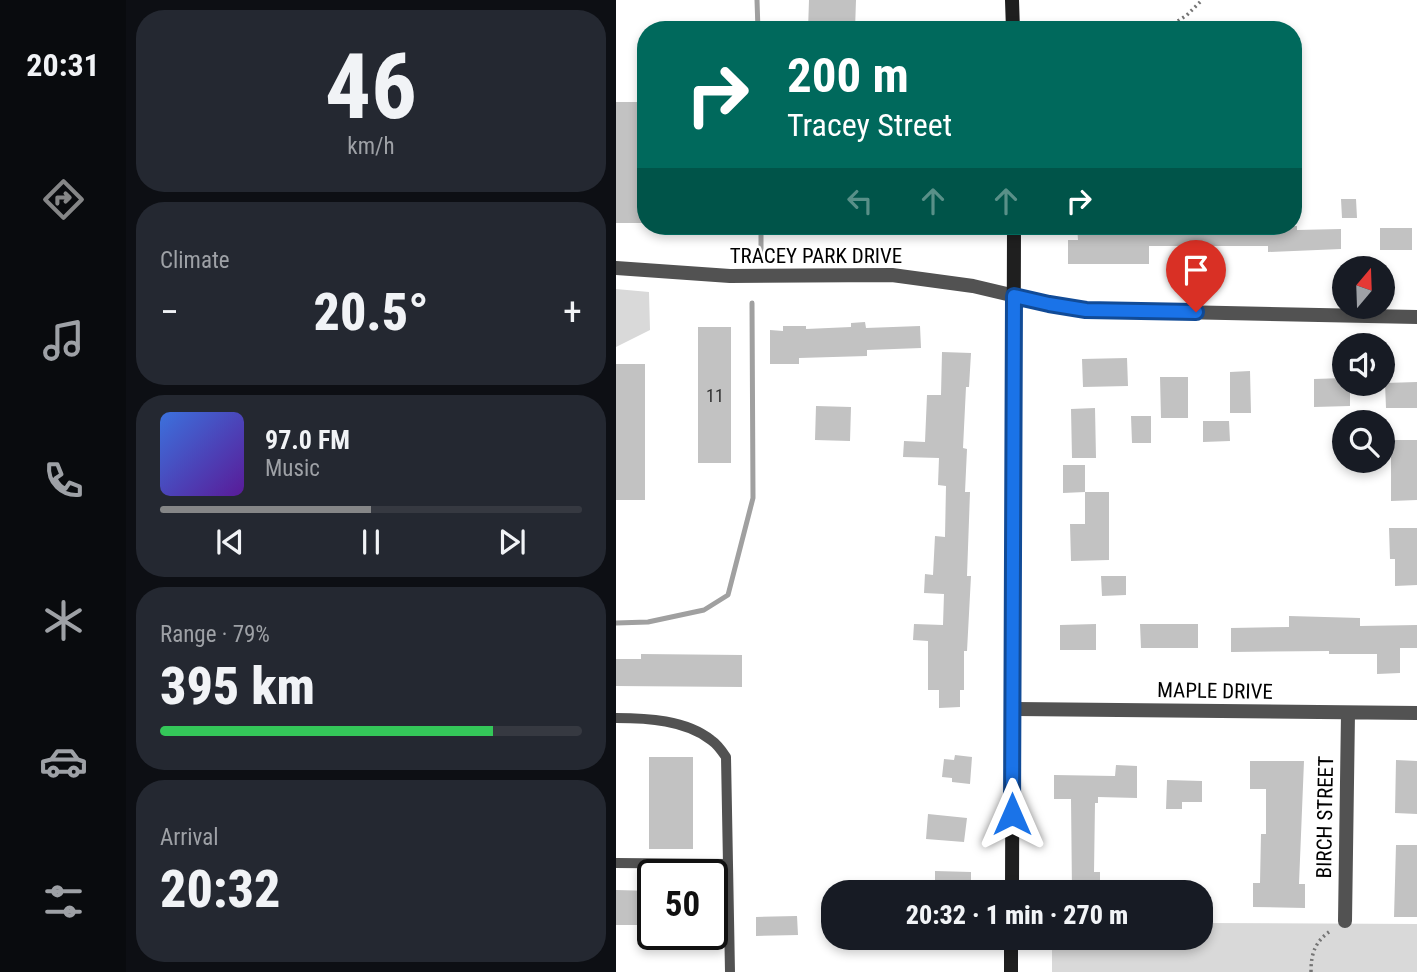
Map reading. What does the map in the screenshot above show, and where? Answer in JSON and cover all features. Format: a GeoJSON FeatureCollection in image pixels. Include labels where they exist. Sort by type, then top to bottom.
{"type":"FeatureCollection","features":[{"type":"Feature","properties":{"kind":"main road"},"geometry":{"type":"LineString","coordinates":[[1012,0],[1013,21]]}},
{"type":"Feature","properties":{"kind":"main road"},"geometry":{"type":"LineString","coordinates":[[1012,880],[1014,235]]}},
{"type":"Feature","properties":{"kind":"main road"},"geometry":{"type":"LineString","coordinates":[[1011,972],[1012,950]]}},
{"type":"Feature","properties":{"kind":"street","name":"TRACEY PARK DRIVE"},"geometry":{"type":"LineString","coordinates":[[616,268],[730,276],[892,275],[947,281],[1086,310],[1417,317]]}},
{"type":"Feature","properties":{"kind":"street","name":"MAPLE DRIVE"},"geometry":{"type":"LineString","coordinates":[[1013,709],[1417,713]]}},
{"type":"Feature","properties":{"kind":"street","name":"BIRCH STREET"},"geometry":{"type":"LineString","coordinates":[[1345,921],[1348,713]]}},
{"type":"Feature","properties":{"kind":"lane"},"geometry":{"type":"LineString","coordinates":[[616,718],[643,718],[680,724],[711,740],[726,757],[728,859]]}},
{"type":"Feature","properties":{"kind":"lane"},"geometry":{"type":"LineString","coordinates":[[616,863],[637,863]]}},
{"type":"Feature","properties":{"kind":"lane"},"geometry":{"type":"LineString","coordinates":[[728,864],[730,972]]}},
{"type":"Feature","properties":{"kind":"path"},"geometry":{"type":"LineString","coordinates":[[1178,21],[1202,0]]}},
{"type":"Feature","properties":{"kind":"path"},"geometry":{"type":"LineString","coordinates":[[1311,972],[1311,954],[1321,937],[1345,921]]}},
{"type":"Feature","properties":{"kind":"shaded area"},"geometry":{"type":"Polygon","coordinates":[[[616,289],[649,292],[650,330],[616,347],[616,289]]]}},
{"type":"Feature","properties":{"kind":"shaded area"},"geometry":{"type":"Polygon","coordinates":[[[1213,923],[1417,924],[1417,972],[1052,972],[1052,950],[1213,950],[1213,923]]]}},
{"type":"Feature","properties":{"kind":"building"},"geometry":{"type":"Polygon","coordinates":[[[809,0],[856,0],[855,21],[808,21],[809,0]]]}},
{"type":"Feature","properties":{"kind":"building"},"geometry":{"type":"Polygon","coordinates":[[[616,102],[637,102],[637,223],[616,223],[616,102]]]}},
{"type":"Feature","properties":{"kind":"building"},"geometry":{"type":"Polygon","coordinates":[[[1341,199],[1356,199],[1357,218],[1342,218],[1341,199]]]}},
{"type":"Feature","properties":{"kind":"building"},"geometry":{"type":"Polygon","coordinates":[[[1380,228],[1412,228],[1412,250],[1380,250],[1380,228]]]}},
{"type":"Feature","properties":{"kind":"building"},"geometry":{"type":"Polygon","coordinates":[[[1341,229],[1341,249],[1268,252],[1268,246],[1149,246],[1149,264],[1068,264],[1068,240],[1078,240],[1078,235],[1302,235],[1302,230],[1341,229]]]}},
{"type":"Feature","properties":{"kind":"building"},"geometry":{"type":"Polygon","coordinates":[[[865,322],[866,328],[920,326],[921,348],[867,350],[867,356],[799,358],[799,364],[770,364],[770,330],[783,331],[783,326],[806,326],[806,329],[851,327],[851,323],[865,322]]]}},
{"type":"Feature","properties":{"kind":"building"},"geometry":{"type":"Polygon","coordinates":[[[698,327],[731,327],[731,463],[698,463],[698,327]]]}},
{"type":"Feature","properties":{"kind":"building"},"geometry":{"type":"Polygon","coordinates":[[[942,352],[971,353],[969,387],[966,387],[963,448],[967,449],[965,492],[970,492],[967,576],[971,576],[967,651],[964,651],[964,690],[960,690],[960,707],[939,708],[939,690],[928,690],[928,641],[913,640],[914,624],[943,625],[944,594],[924,593],[925,574],[933,575],[935,536],[945,537],[946,486],[938,485],[939,458],[903,457],[904,441],[925,442],[927,395],[941,395],[942,352]]]}},
{"type":"Feature","properties":{"kind":"building"},"geometry":{"type":"Polygon","coordinates":[[[1127,358],[1128,386],[1083,387],[1082,359],[1127,358]]]}},
{"type":"Feature","properties":{"kind":"building"},"geometry":{"type":"Polygon","coordinates":[[[616,364],[645,364],[645,500],[616,500],[616,364]]]}},
{"type":"Feature","properties":{"kind":"building"},"geometry":{"type":"Polygon","coordinates":[[[1250,371],[1251,413],[1230,413],[1230,372],[1250,371]]]}},
{"type":"Feature","properties":{"kind":"building"},"geometry":{"type":"Polygon","coordinates":[[[1160,377],[1188,377],[1188,418],[1161,418],[1160,377]]]}},
{"type":"Feature","properties":{"kind":"building"},"geometry":{"type":"Polygon","coordinates":[[[1332,378],[1332,396],[1350,396],[1350,406],[1314,407],[1314,379],[1332,378]]]}},
{"type":"Feature","properties":{"kind":"building"},"geometry":{"type":"Polygon","coordinates":[[[1417,382],[1417,408],[1386,408],[1386,396],[1395,396],[1395,383],[1417,382]]]}},
{"type":"Feature","properties":{"kind":"building"},"geometry":{"type":"Polygon","coordinates":[[[816,406],[851,407],[850,441],[815,440],[816,406]]]}},
{"type":"Feature","properties":{"kind":"building"},"geometry":{"type":"Polygon","coordinates":[[[1095,408],[1096,458],[1072,458],[1071,409],[1095,408]]]}},
{"type":"Feature","properties":{"kind":"building"},"geometry":{"type":"Polygon","coordinates":[[[1131,416],[1151,416],[1151,443],[1132,443],[1131,416]]]}},
{"type":"Feature","properties":{"kind":"building"},"geometry":{"type":"Polygon","coordinates":[[[1203,421],[1229,421],[1230,441],[1203,442],[1203,421]]]}},
{"type":"Feature","properties":{"kind":"building"},"geometry":{"type":"Polygon","coordinates":[[[1395,440],[1417,440],[1417,500],[1391,501],[1391,473],[1395,473],[1395,440]]]}},
{"type":"Feature","properties":{"kind":"building"},"geometry":{"type":"Polygon","coordinates":[[[1063,465],[1085,465],[1085,492],[1063,493],[1063,465]]]}},
{"type":"Feature","properties":{"kind":"building"},"geometry":{"type":"Polygon","coordinates":[[[1085,492],[1109,492],[1109,560],[1071,561],[1070,524],[1085,524],[1085,492]]]}},
{"type":"Feature","properties":{"kind":"building"},"geometry":{"type":"Polygon","coordinates":[[[1389,528],[1417,528],[1417,585],[1395,586],[1395,559],[1390,559],[1389,528]]]}},
{"type":"Feature","properties":{"kind":"building"},"geometry":{"type":"Polygon","coordinates":[[[1101,576],[1126,576],[1126,595],[1102,596],[1101,576]]]}},
{"type":"Feature","properties":{"kind":"building"},"geometry":{"type":"Polygon","coordinates":[[[1289,616],[1360,618],[1360,626],[1417,625],[1417,648],[1400,648],[1400,673],[1377,674],[1377,654],[1329,654],[1329,651],[1231,652],[1231,628],[1289,627],[1289,616]]]}},
{"type":"Feature","properties":{"kind":"building"},"geometry":{"type":"Polygon","coordinates":[[[1096,624],[1096,650],[1060,650],[1060,625],[1096,624]]]}},
{"type":"Feature","properties":{"kind":"building"},"geometry":{"type":"Polygon","coordinates":[[[1140,624],[1198,624],[1198,648],[1141,648],[1140,624]]]}},
{"type":"Feature","properties":{"kind":"building"},"geometry":{"type":"Polygon","coordinates":[[[641,654],[742,655],[742,687],[616,686],[616,659],[641,659],[641,654]]]}},
{"type":"Feature","properties":{"kind":"building"},"geometry":{"type":"Polygon","coordinates":[[[955,755],[972,757],[970,784],[952,782],[952,778],[942,777],[944,759],[954,760],[955,755]]]}},
{"type":"Feature","properties":{"kind":"building"},"geometry":{"type":"Polygon","coordinates":[[[649,757],[693,757],[693,849],[649,849],[649,757]]]}},
{"type":"Feature","properties":{"kind":"building"},"geometry":{"type":"Polygon","coordinates":[[[1396,760],[1417,761],[1417,814],[1395,813],[1396,760]]]}},
{"type":"Feature","properties":{"kind":"building"},"geometry":{"type":"Polygon","coordinates":[[[1250,761],[1304,761],[1299,884],[1305,884],[1305,908],[1253,907],[1253,883],[1260,883],[1261,834],[1266,834],[1266,789],[1250,789],[1250,761]]]}},
{"type":"Feature","properties":{"kind":"building"},"geometry":{"type":"Polygon","coordinates":[[[1116,765],[1137,766],[1137,798],[1098,797],[1098,803],[1095,803],[1094,872],[1100,872],[1100,880],[1072,880],[1071,799],[1054,799],[1054,775],[1115,776],[1116,765]]]}},
{"type":"Feature","properties":{"kind":"building"},"geometry":{"type":"Polygon","coordinates":[[[1167,780],[1202,781],[1202,802],[1182,802],[1182,809],[1166,809],[1167,780]]]}},
{"type":"Feature","properties":{"kind":"building"},"geometry":{"type":"Polygon","coordinates":[[[928,814],[967,818],[964,842],[926,839],[928,814]]]}},
{"type":"Feature","properties":{"kind":"building"},"geometry":{"type":"Polygon","coordinates":[[[1396,845],[1417,845],[1417,917],[1394,917],[1396,845]]]}},
{"type":"Feature","properties":{"kind":"building"},"geometry":{"type":"Polygon","coordinates":[[[935,871],[971,872],[971,880],[935,880],[935,871]]]}},
{"type":"Feature","properties":{"kind":"building"},"geometry":{"type":"Polygon","coordinates":[[[616,890],[637,891],[637,925],[616,925],[616,890]]]}},
{"type":"Feature","properties":{"kind":"building"},"geometry":{"type":"Polygon","coordinates":[[[797,916],[798,935],[756,936],[756,917],[797,916]]]}},
{"type":"Feature","properties":{"kind":"waterway"},"geometry":{"type":"LineString","coordinates":[[757,0],[758,21]]}},
{"type":"Feature","properties":{"kind":"waterway"},"geometry":{"type":"LineString","coordinates":[[761,235],[761,253]]}},
{"type":"Feature","properties":{"kind":"waterway"},"geometry":{"type":"LineString","coordinates":[[616,623],[648,622],[704,610],[728,595],[753,498],[752,303]]}},
{"type":"Feature","properties":{"kind":"route"},"geometry":{"type":"LineString","coordinates":[[1012,814],[1014,296],[1086,310],[1196,312]]}}]}
